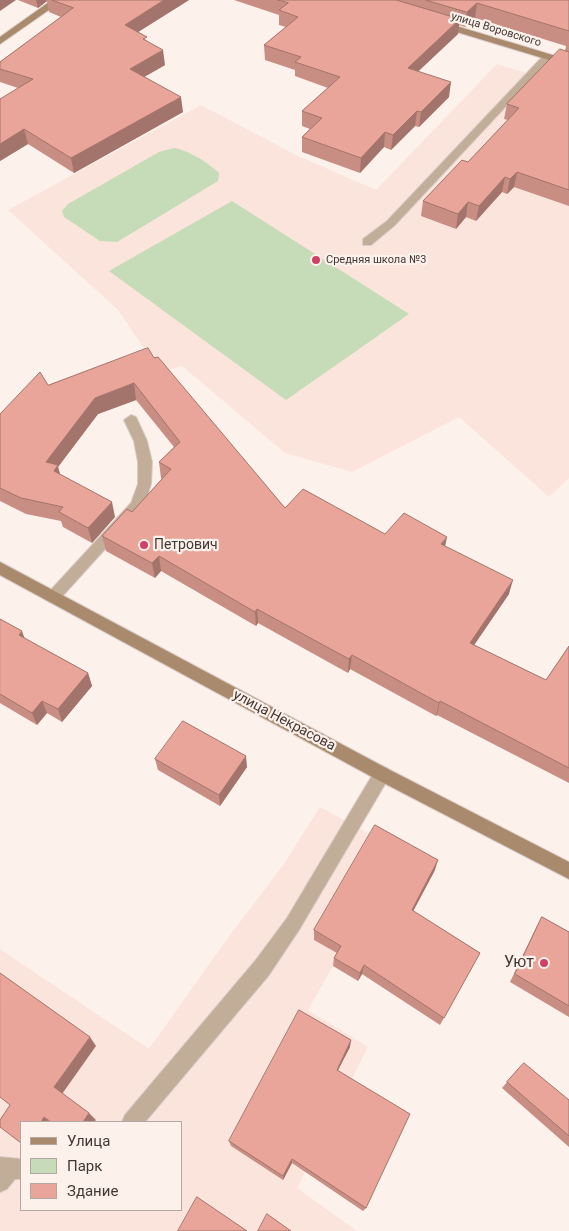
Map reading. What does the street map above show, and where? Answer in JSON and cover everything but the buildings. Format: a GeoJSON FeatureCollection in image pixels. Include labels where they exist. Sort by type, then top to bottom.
{"type":"FeatureCollection","features":[{"type":"Feature","properties":{"kind":"street"},"geometry":{"type":"LineString","coordinates":[[0,41],[58,0]]}},
{"type":"Feature","properties":{"kind":"street","name":"улица Воровского"},"geometry":{"type":"LineString","coordinates":[[426,20],[569,63]]}},
{"type":"Feature","properties":{"kind":"street","name":"улица Некрасова"},"geometry":{"type":"LineString","coordinates":[[0,568],[382,774],[569,872]]}},
{"type":"Feature","properties":{"kind":"lane"},"geometry":{"type":"LineString","coordinates":[[367,242],[391,223],[548,57]]}},
{"type":"Feature","properties":{"kind":"lane"},"geometry":{"type":"LineString","coordinates":[[53,597],[137,506],[145,490],[147,459],[142,442],[131,420]]}},
{"type":"Feature","properties":{"kind":"lane"},"geometry":{"type":"LineString","coordinates":[[133,1121],[262,968],[292,924],[382,774]]}},
{"type":"Feature","properties":{"kind":"shaded area","name":"Средняя школа №3"},"geometry":{"type":"Polygon","coordinates":[[[497,64],[569,86],[569,478],[549,497],[459,417],[352,472],[285,453],[182,366],[160,372],[118,310],[8,210],[201,105],[296,155],[376,190],[497,64]]]}},
{"type":"Feature","properties":{"kind":"shaded area"},"geometry":{"type":"Polygon","coordinates":[[[320,807],[373,836],[339,955],[308,1010],[368,1047],[297,1188],[357,1231],[0,1231],[0,949],[149,1049],[227,939],[284,864],[320,807]]]}},
{"type":"Feature","properties":{"kind":"green space"},"geometry":{"type":"Polygon","coordinates":[[[174,148],[192,154],[210,165],[219,173],[218,181],[117,242],[100,241],[64,217],[62,211],[68,204],[159,152],[174,148]]]}},
{"type":"Feature","properties":{"kind":"green space"},"geometry":{"type":"Polygon","coordinates":[[[232,201],[409,314],[286,400],[109,271],[232,201]]]}},
{"type":"Feature","properties":{"kind":"place","name":"Средняя школа №3"},"geometry":{"type":"Point","coordinates":[316,260]}},
{"type":"Feature","properties":{"kind":"place","name":"Петрович"},"geometry":{"type":"Point","coordinates":[144,545]}},
{"type":"Feature","properties":{"kind":"place","name":"Уют"},"geometry":{"type":"Point","coordinates":[544,963]}}]}
